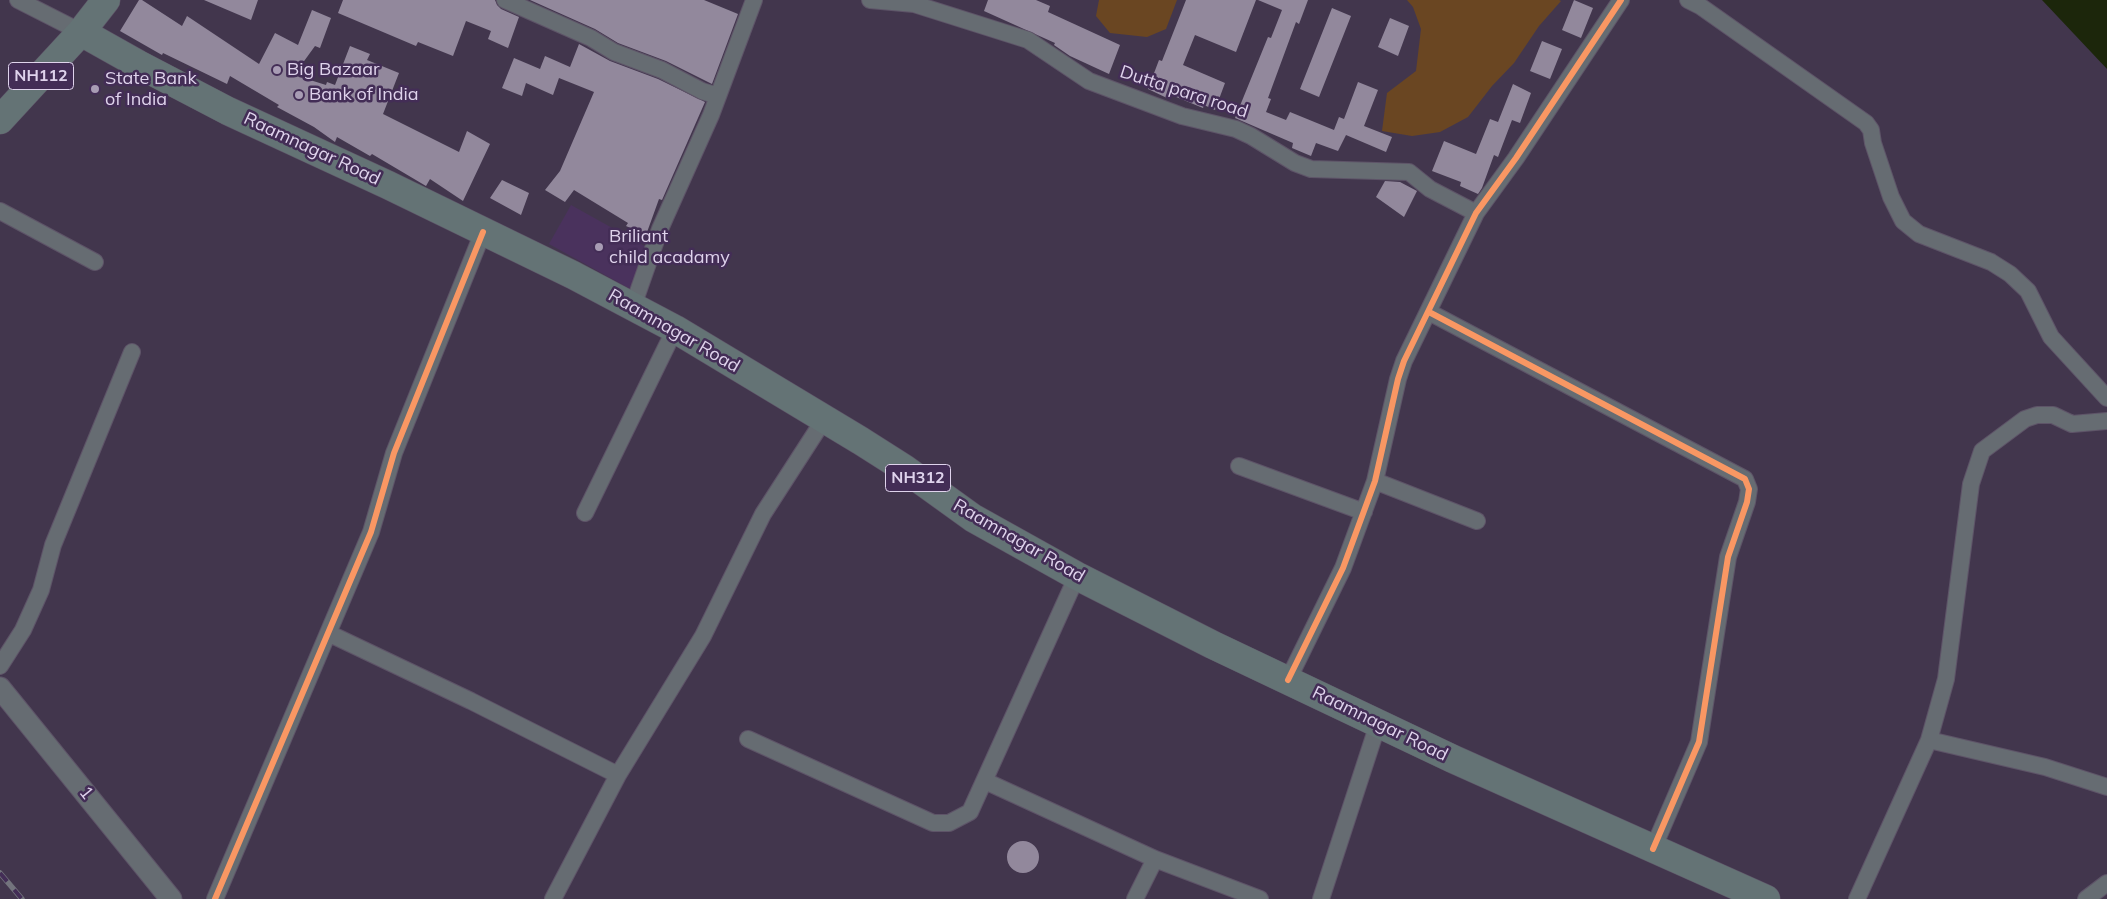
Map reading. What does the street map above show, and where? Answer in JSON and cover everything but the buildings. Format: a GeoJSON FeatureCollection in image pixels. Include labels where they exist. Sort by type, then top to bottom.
{"type":"FeatureCollection","features":[{"type":"Feature","properties":{"kind":"highway","name":"NH112"},"geometry":{"type":"LineString","coordinates":[[0,120],[81,32],[106,0]]}},
{"type":"Feature","properties":{"kind":"highway","name":"Raamnagar Road"},"geometry":{"type":"LineString","coordinates":[[81,32],[228,111],[334,159],[675,329],[825,418],[905,469],[973,518],[1077,576],[1213,645],[1378,724],[1539,799],[1758,897]]}},
{"type":"Feature","properties":{"kind":"street"},"geometry":{"type":"LineString","coordinates":[[18,0],[81,32]]}},
{"type":"Feature","properties":{"kind":"street"},"geometry":{"type":"LineString","coordinates":[[505,0],[591,38],[614,52],[662,70],[702,91],[718,96]]}},
{"type":"Feature","properties":{"kind":"street"},"geometry":{"type":"LineString","coordinates":[[632,306],[660,230],[718,96],[754,0]]}},
{"type":"Feature","properties":{"kind":"street","name":"Dutta para road"},"geometry":{"type":"LineString","coordinates":[[870,0],[914,4],[1028,40],[1089,81],[1182,116],[1236,129],[1295,163],[1311,169],[1409,172],[1430,189],[1476,213]]}},
{"type":"Feature","properties":{"kind":"street"},"geometry":{"type":"LineString","coordinates":[[1288,680],[1343,568],[1364,512],[1375,481],[1398,379],[1404,361],[1476,213],[1516,158],[1621,0]]}},
{"type":"Feature","properties":{"kind":"street"},"geometry":{"type":"LineString","coordinates":[[1688,0],[1700,6],[1866,123],[1871,130],[1873,143],[1891,197],[1903,221],[1919,234],[1991,262],[2010,274],[2028,291],[2052,337],[2107,398]]}},
{"type":"Feature","properties":{"kind":"street"},"geometry":{"type":"LineString","coordinates":[[0,211],[95,262]]}},
{"type":"Feature","properties":{"kind":"street"},"geometry":{"type":"LineString","coordinates":[[215,899],[371,532],[394,453],[483,232]]}},
{"type":"Feature","properties":{"kind":"street"},"geometry":{"type":"LineString","coordinates":[[1429,312],[1745,479],[1749,489],[1727,564],[1699,742],[1653,849]]}},
{"type":"Feature","properties":{"kind":"street"},"geometry":{"type":"LineString","coordinates":[[585,513],[675,329]]}},
{"type":"Feature","properties":{"kind":"street"},"geometry":{"type":"LineString","coordinates":[[0,666],[23,630],[41,590],[53,545],[132,352]]}},
{"type":"Feature","properties":{"kind":"street"},"geometry":{"type":"LineString","coordinates":[[1857,899],[1929,740],[1946,678],[1971,484],[1982,451],[2025,419],[2037,415],[2053,415],[2072,424],[2107,421]]}},
{"type":"Feature","properties":{"kind":"street"},"geometry":{"type":"LineString","coordinates":[[554,899],[618,775],[703,636],[763,514],[825,418]]}},
{"type":"Feature","properties":{"kind":"street"},"geometry":{"type":"LineString","coordinates":[[1239,466],[1364,512]]}},
{"type":"Feature","properties":{"kind":"street"},"geometry":{"type":"LineString","coordinates":[[1375,481],[1477,521]]}},
{"type":"Feature","properties":{"kind":"street"},"geometry":{"type":"LineString","coordinates":[[748,739],[932,823],[949,823],[970,812],[1077,576]]}},
{"type":"Feature","properties":{"kind":"street"},"geometry":{"type":"LineString","coordinates":[[328,633],[471,701],[618,775]]}},
{"type":"Feature","properties":{"kind":"street","name":"1"},"geometry":{"type":"LineString","coordinates":[[0,688],[171,899]]}},
{"type":"Feature","properties":{"kind":"street"},"geometry":{"type":"LineString","coordinates":[[1320,899],[1378,724]]}},
{"type":"Feature","properties":{"kind":"street"},"geometry":{"type":"LineString","coordinates":[[1929,740],[2045,767],[2107,787]]}},
{"type":"Feature","properties":{"kind":"street"},"geometry":{"type":"LineString","coordinates":[[985,780],[1155,859],[1260,899]]}},
{"type":"Feature","properties":{"kind":"street"},"geometry":{"type":"LineString","coordinates":[[1135,899],[1155,859]]}},
{"type":"Feature","properties":{"kind":"street"},"geometry":{"type":"LineString","coordinates":[[2086,899],[2107,883]]}},
{"type":"Feature","properties":{"kind":"shaded area"},"geometry":{"type":"Polygon","coordinates":[[[1099,0],[1177,0],[1166,29],[1147,37],[1110,33],[1096,16],[1099,0]]]}},
{"type":"Feature","properties":{"kind":"shaded area"},"geometry":{"type":"Polygon","coordinates":[[[1407,0],[1561,1],[1539,26],[1514,63],[1492,86],[1468,117],[1440,132],[1412,136],[1382,131],[1387,93],[1416,71],[1421,29],[1413,7],[1407,0]]]}},
{"type":"Feature","properties":{"kind":"shaded area"},"geometry":{"type":"Polygon","coordinates":[[[2042,0],[2107,0],[2107,69],[2042,0]]]}},
{"type":"Feature","properties":{"kind":"shaded area","name":"Briliant child acadamy"},"geometry":{"type":"Polygon","coordinates":[[[571,205],[650,249],[634,291],[549,244],[571,205]]]}},
{"type":"Feature","properties":{"kind":"railway"},"geometry":{"type":"LineString","coordinates":[[0,873],[22,899]]}},
{"type":"Feature","properties":{"kind":"cycle path"},"geometry":{"type":"LineString","coordinates":[[1288,680],[1343,568],[1375,481],[1398,379],[1404,361],[1476,213],[1516,158],[1621,0]]}},
{"type":"Feature","properties":{"kind":"cycle path"},"geometry":{"type":"LineString","coordinates":[[215,899],[371,532],[394,453],[483,232]]}},
{"type":"Feature","properties":{"kind":"cycle path"},"geometry":{"type":"LineString","coordinates":[[1429,312],[1745,479],[1749,489],[1747,502],[1728,557],[1699,742],[1653,849]]}},
{"type":"Feature","properties":{"kind":"place","name":"Big Bazaar"},"geometry":{"type":"Point","coordinates":[277,70]}},
{"type":"Feature","properties":{"kind":"place","name":"State Bank of India"},"geometry":{"type":"Point","coordinates":[95,89]}},
{"type":"Feature","properties":{"kind":"place","name":"Bank of India"},"geometry":{"type":"Point","coordinates":[299,95]}},
{"type":"Feature","properties":{"kind":"place","name":"Briliant child acadamy"},"geometry":{"type":"Point","coordinates":[599,247]}}]}
